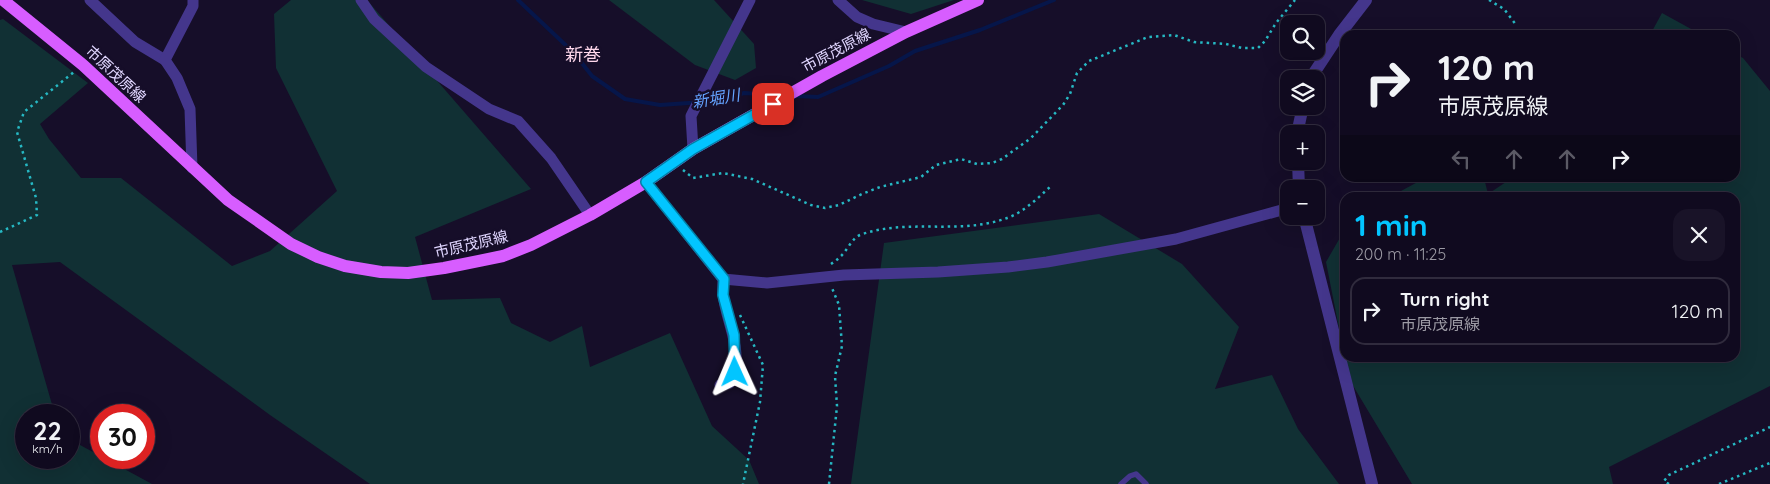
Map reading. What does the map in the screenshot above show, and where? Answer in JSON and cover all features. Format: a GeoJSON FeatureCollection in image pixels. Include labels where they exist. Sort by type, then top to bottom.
{"type":"FeatureCollection","features":[{"type":"Feature","properties":{"kind":"main road","name":"市原茂原線"},"geometry":{"type":"LineString","coordinates":[[3,0],[83,65],[228,200],[291,244],[345,266],[381,272],[408,273],[469,264],[503,256],[531,245],[646,182],[693,149],[822,76],[906,32],[978,0]]}},
{"type":"Feature","properties":{"kind":"street"},"geometry":{"type":"LineString","coordinates":[[90,0],[135,42],[165,60],[177,78],[190,109],[192,168]]}},
{"type":"Feature","properties":{"kind":"street"},"geometry":{"type":"LineString","coordinates":[[165,60],[193,6],[193,0]]}},
{"type":"Feature","properties":{"kind":"street"},"geometry":{"type":"LineString","coordinates":[[361,0],[374,19],[426,67],[489,109],[518,121],[551,158],[590,214]]}},
{"type":"Feature","properties":{"kind":"street"},"geometry":{"type":"LineString","coordinates":[[693,149],[691,116],[750,0]]}},
{"type":"Feature","properties":{"kind":"street"},"geometry":{"type":"LineString","coordinates":[[838,0],[857,17],[873,24],[906,32]]}},
{"type":"Feature","properties":{"kind":"street"},"geometry":{"type":"LineString","coordinates":[[1343,30],[1366,0]]}},
{"type":"Feature","properties":{"kind":"street"},"geometry":{"type":"LineString","coordinates":[[1316,70],[1340,34]]}},
{"type":"Feature","properties":{"kind":"street"},"geometry":{"type":"LineString","coordinates":[[646,182],[724,279],[723,295],[734,335],[736,359],[735,372],[730,383],[720,385]]}},
{"type":"Feature","properties":{"kind":"street"},"geometry":{"type":"LineString","coordinates":[[724,279],[767,282],[1008,267],[1176,239],[1280,210]]}},
{"type":"Feature","properties":{"kind":"street"},"geometry":{"type":"LineString","coordinates":[[1306,225],[1340,358]]}},
{"type":"Feature","properties":{"kind":"street"},"geometry":{"type":"LineString","coordinates":[[1341,362],[1372,484]]}},
{"type":"Feature","properties":{"kind":"lane"},"geometry":{"type":"LineString","coordinates":[[1121,484],[1130,476],[1136,474],[1146,484]]}},
{"type":"Feature","properties":{"kind":"path"},"geometry":{"type":"LineString","coordinates":[[674,162],[693,178],[723,174],[752,179],[812,205],[825,208],[839,205],[880,187],[920,176],[936,165],[961,159],[977,164],[992,163],[1002,159],[1031,138],[1063,105],[1070,94],[1077,73],[1089,62],[1148,36],[1174,35],[1194,42],[1258,48],[1295,0]]}},
{"type":"Feature","properties":{"kind":"path"},"geometry":{"type":"LineString","coordinates":[[1489,0],[1504,9],[1517,26]]}},
{"type":"Feature","properties":{"kind":"path"},"geometry":{"type":"LineString","coordinates":[[0,232],[37,215],[36,198],[18,132],[24,112],[83,65]]}},
{"type":"Feature","properties":{"kind":"path"},"geometry":{"type":"LineString","coordinates":[[809,279],[841,257],[858,235],[890,227],[959,227],[978,225],[1013,216],[1052,186]]}},
{"type":"Feature","properties":{"kind":"path"},"geometry":{"type":"LineString","coordinates":[[828,277],[839,306],[842,339],[835,376],[837,406],[829,484]]}},
{"type":"Feature","properties":{"kind":"path"},"geometry":{"type":"LineString","coordinates":[[740,313],[764,365],[760,402],[743,484]]}},
{"type":"Feature","properties":{"kind":"path"},"geometry":{"type":"LineString","coordinates":[[1669,484],[1664,481],[1669,475],[1770,427]]}},
{"type":"Feature","properties":{"kind":"path"},"geometry":{"type":"LineString","coordinates":[[1719,484],[1770,463]]}},
{"type":"Feature","properties":{"kind":"green space"},"geometry":{"type":"Polygon","coordinates":[[[291,0],[367,0],[531,189],[415,237],[432,300],[500,298],[511,323],[550,342],[582,326],[590,367],[670,333],[712,426],[749,460],[759,484],[370,484],[270,415],[60,262],[12,265],[52,404],[15,404],[15,469],[80,469],[80,445],[90,450],[90,469],[124,469],[152,484],[0,484],[0,20],[3,19],[88,83],[40,124],[49,139],[81,178],[121,178],[232,266],[270,251],[337,191],[276,68],[274,14],[291,0]]]}},
{"type":"Feature","properties":{"kind":"green space"},"geometry":{"type":"Polygon","coordinates":[[[609,0],[714,0],[754,44],[756,68],[735,80],[695,65],[609,0]]]}},
{"type":"Feature","properties":{"kind":"green space"},"geometry":{"type":"Polygon","coordinates":[[[862,0],[954,0],[911,14],[862,0]]]}},
{"type":"Feature","properties":{"kind":"green space"},"geometry":{"type":"Polygon","coordinates":[[[1662,13],[1693,30],[1653,30],[1662,13]]]}},
{"type":"Feature","properties":{"kind":"green space"},"geometry":{"type":"Polygon","coordinates":[[[1740,56],[1743,58],[1770,91],[1770,386],[1609,467],[1613,484],[1412,484],[1349,379],[1346,362],[1740,362],[1740,192],[1491,192],[1506,182],[1740,182],[1740,56]]]}},
{"type":"Feature","properties":{"kind":"green space"},"geometry":{"type":"Polygon","coordinates":[[[1418,182],[1485,182],[1488,192],[1399,192],[1418,182]]]}},
{"type":"Feature","properties":{"kind":"green space"},"geometry":{"type":"Polygon","coordinates":[[[1099,214],[1182,264],[1239,327],[1215,389],[1272,375],[1298,429],[1339,484],[851,484],[884,243],[1099,214]]]}},
{"type":"Feature","properties":{"kind":"green space"},"geometry":{"type":"Polygon","coordinates":[[[1340,238],[1340,333],[1326,262],[1340,238]]]}},
{"type":"Feature","properties":{"kind":"waterway","name":"新堀川"},"geometry":{"type":"LineString","coordinates":[[518,0],[574,53],[592,76],[625,99],[660,105],[717,101],[744,93],[779,95]]}},
{"type":"Feature","properties":{"kind":"waterway","name":"新堀川"},"geometry":{"type":"LineString","coordinates":[[796,96],[818,97],[889,66],[915,51],[980,30],[1054,0]]}},
{"type":"Feature","properties":{"kind":"district","name":"新巻"},"geometry":{"type":"Point","coordinates":[583,54]}},
{"type":"Feature","properties":{"kind":"route"},"geometry":{"type":"LineString","coordinates":[[735,372],[734,335],[723,295],[724,279],[646,182],[693,149],[773,104]]}}]}
